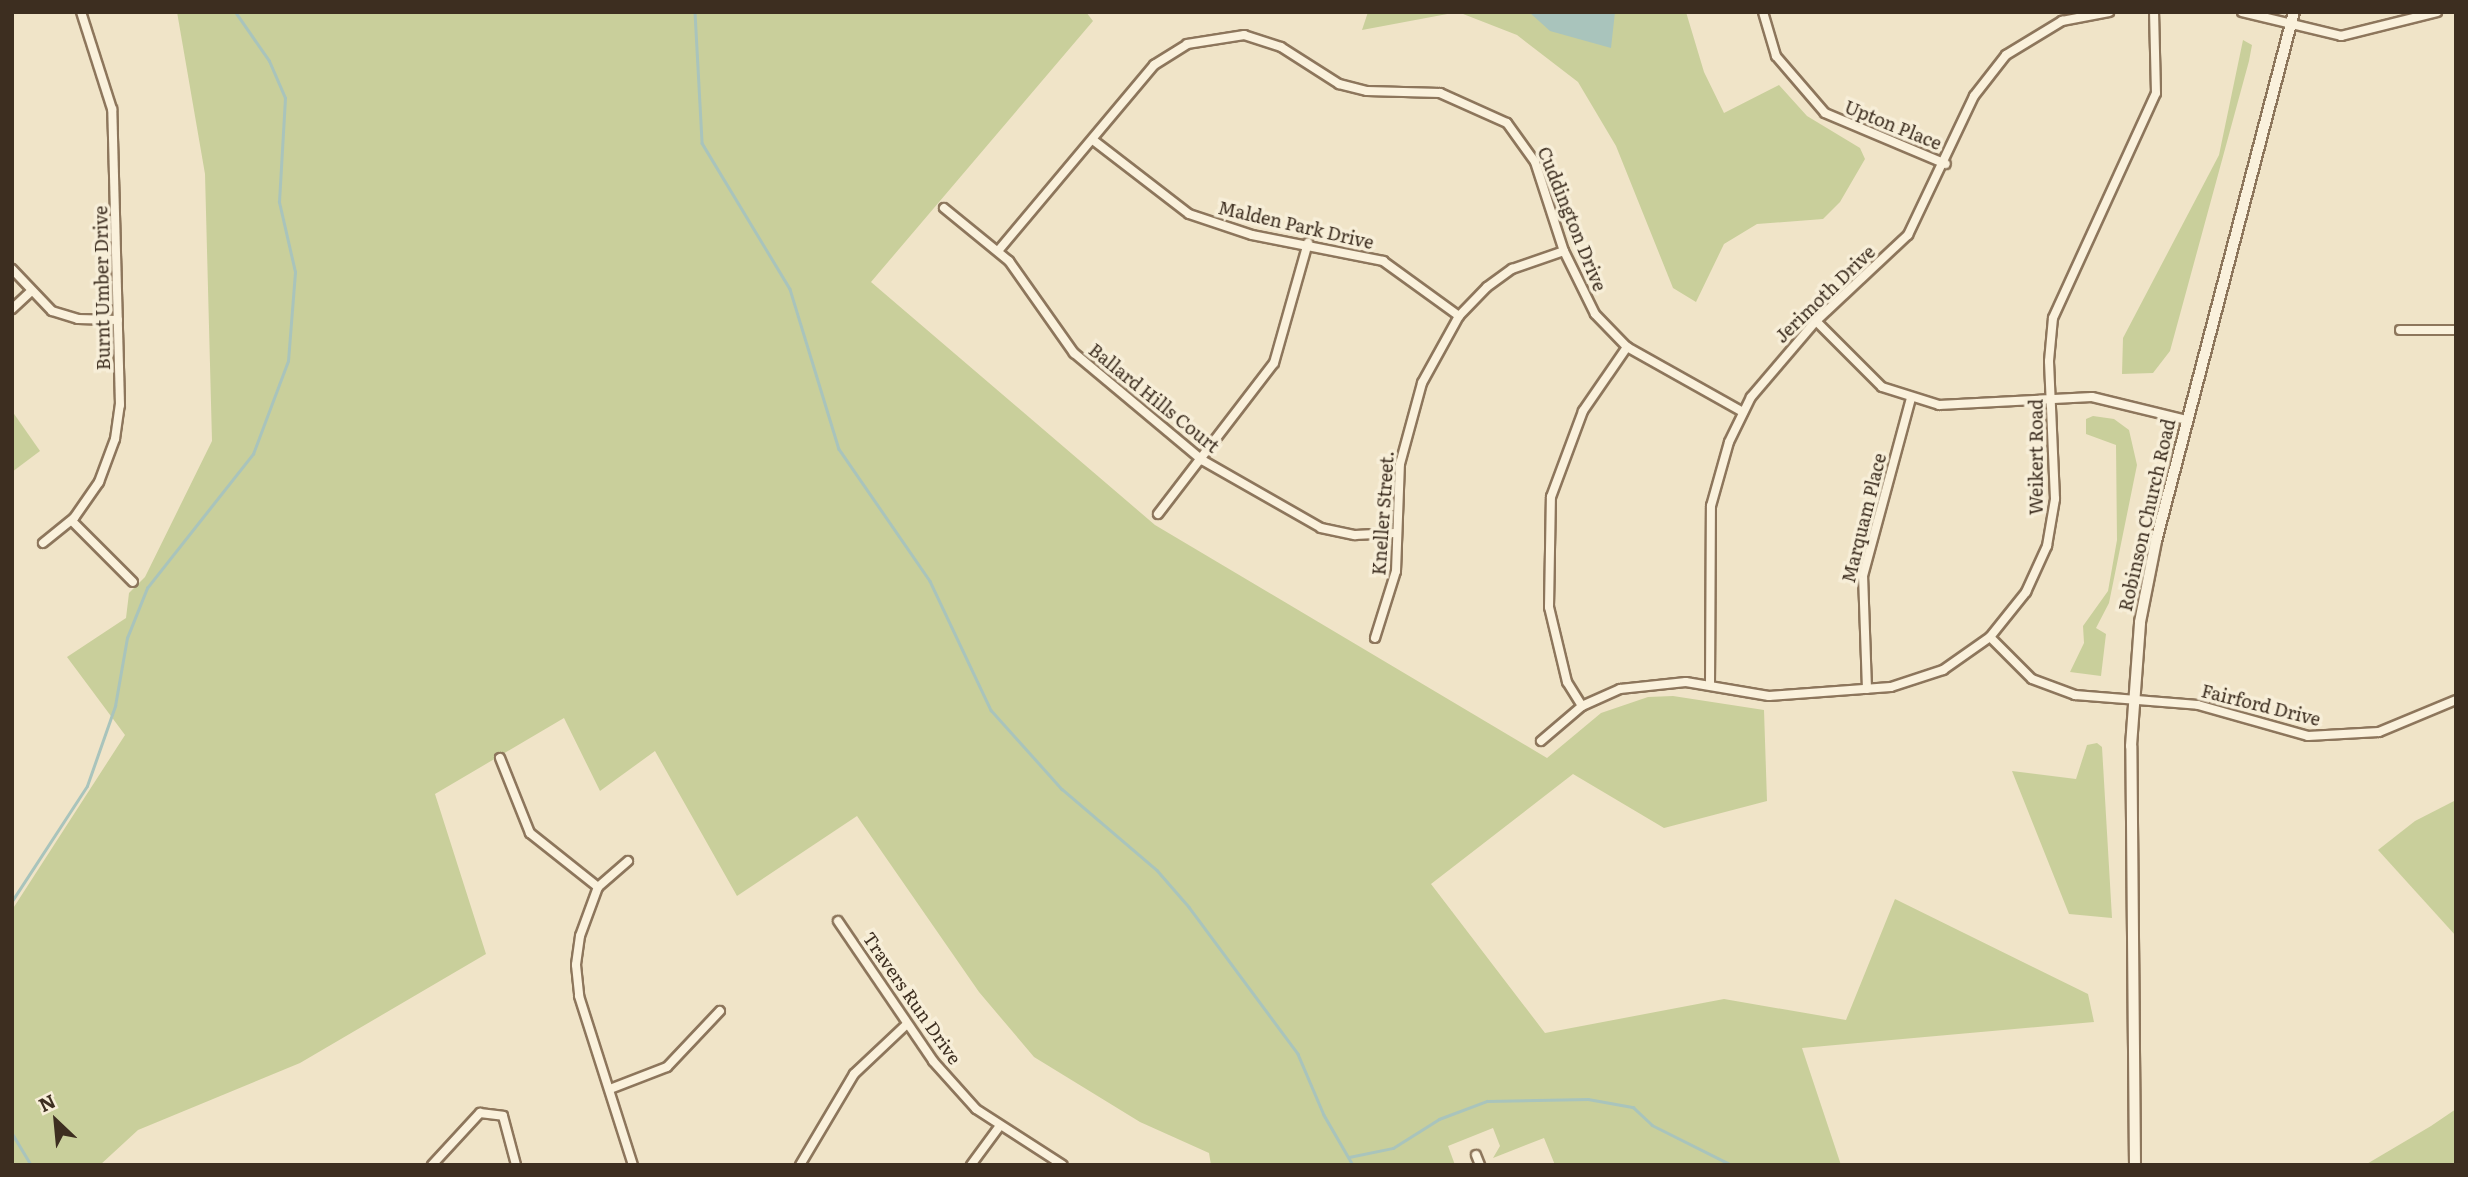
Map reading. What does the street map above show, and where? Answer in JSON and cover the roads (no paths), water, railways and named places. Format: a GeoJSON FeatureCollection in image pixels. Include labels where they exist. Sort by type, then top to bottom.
{"type":"FeatureCollection","features":[{"type":"Feature","properties":{"kind":"street","name":"Burnt Umber Drive"},"geometry":{"type":"LineString","coordinates":[[43,543],[72,521],[99,482],[115,439],[118,320],[112,110],[81,12]]}},
{"type":"Feature","properties":{"kind":"street","name":"Upton Place"},"geometry":{"type":"LineString","coordinates":[[1763,12],[1776,56],[1825,113],[1946,164]]}},
{"type":"Feature","properties":{"kind":"street","name":"Jerimoth Drive"},"geometry":{"type":"LineString","coordinates":[[1710,685],[1711,506],[1742,412],[1816,321],[1908,235],[1946,164],[1973,96],[2006,55],[2063,21],[2109,12]]}},
{"type":"Feature","properties":{"kind":"street","name":"Weikert Road"},"geometry":{"type":"LineString","coordinates":[[1541,741],[1582,706],[1620,689],[1651,682],[1710,685],[1769,696],[1867,689],[1944,670],[1990,637],[2026,592],[2047,546],[2055,499],[2053,400],[2049,361],[2062,290],[2156,93],[2154,12]]}},
{"type":"Feature","properties":{"kind":"street"},"geometry":{"type":"LineString","coordinates":[[2242,12],[2291,26],[2352,35],[2437,12]]}},
{"type":"Feature","properties":{"kind":"street","name":"Robinson Church Road"},"geometry":{"type":"LineString","coordinates":[[2135,1165],[2133,701],[2147,580],[2294,12]]}},
{"type":"Feature","properties":{"kind":"street","name":"Cuddington Drive"},"geometry":{"type":"LineString","coordinates":[[998,251],[1171,52],[1203,39],[1244,35],[1281,47],[1339,84],[1367,91],[1440,93],[1491,112],[1526,145],[1564,251],[1595,314],[1627,347],[1742,412]]}},
{"type":"Feature","properties":{"kind":"street","name":"Malden Park Drive"},"geometry":{"type":"LineString","coordinates":[[1093,140],[1189,214],[1252,235],[1308,243],[1383,261],[1459,316]]}},
{"type":"Feature","properties":{"kind":"street","name":"Ballard Hills Court"},"geometry":{"type":"LineString","coordinates":[[944,208],[998,251],[1074,353],[1202,460],[1321,528],[1355,535],[1395,533]]}},
{"type":"Feature","properties":{"kind":"street"},"geometry":{"type":"LineString","coordinates":[[1158,514],[1274,363],[1308,243]]}},
{"type":"Feature","properties":{"kind":"street","name":"Kneller Street."},"geometry":{"type":"LineString","coordinates":[[1375,638],[1396,570],[1395,533],[1407,422],[1422,383],[1459,316],[1513,269],[1564,251]]}},
{"type":"Feature","properties":{"kind":"street"},"geometry":{"type":"LineString","coordinates":[[12,269],[30,292],[69,318],[118,320]]}},
{"type":"Feature","properties":{"kind":"street"},"geometry":{"type":"LineString","coordinates":[[12,309],[30,292]]}},
{"type":"Feature","properties":{"kind":"street"},"geometry":{"type":"LineString","coordinates":[[1816,321],[1864,374],[1911,398],[1964,408],[2053,400],[2112,400],[2187,420]]}},
{"type":"Feature","properties":{"kind":"street"},"geometry":{"type":"LineString","coordinates":[[2400,330],[2456,330]]}},
{"type":"Feature","properties":{"kind":"street"},"geometry":{"type":"LineString","coordinates":[[1582,706],[1567,682],[1549,607],[1551,497],[1583,411],[1627,347]]}},
{"type":"Feature","properties":{"kind":"street","name":"Marquam Place"},"geometry":{"type":"LineString","coordinates":[[1867,689],[1863,576],[1911,398]]}},
{"type":"Feature","properties":{"kind":"street"},"geometry":{"type":"LineString","coordinates":[[72,521],[133,582]]}},
{"type":"Feature","properties":{"kind":"street","name":"Fairford Drive"},"geometry":{"type":"LineString","coordinates":[[1990,637],[2046,686],[2075,695],[2198,705],[2294,733],[2336,737],[2392,729],[2456,700]]}},
{"type":"Feature","properties":{"kind":"street"},"geometry":{"type":"LineString","coordinates":[[500,758],[530,833],[598,887]]}},
{"type":"Feature","properties":{"kind":"street"},"geometry":{"type":"LineString","coordinates":[[628,861],[598,887],[580,936],[576,965],[579,996],[634,1165]]}},
{"type":"Feature","properties":{"kind":"street","name":"Travers Run Drive"},"geometry":{"type":"LineString","coordinates":[[838,921],[907,1024],[976,1109],[999,1127],[1063,1165]]}},
{"type":"Feature","properties":{"kind":"street"},"geometry":{"type":"LineString","coordinates":[[610,1089],[667,1067],[720,1011]]}},
{"type":"Feature","properties":{"kind":"street"},"geometry":{"type":"LineString","coordinates":[[800,1165],[853,1074],[907,1024]]}},
{"type":"Feature","properties":{"kind":"street"},"geometry":{"type":"LineString","coordinates":[[432,1165],[480,1113],[503,1116],[516,1165]]}},
{"type":"Feature","properties":{"kind":"street"},"geometry":{"type":"LineString","coordinates":[[971,1165],[999,1127]]}},
{"type":"Feature","properties":{"kind":"street"},"geometry":{"type":"LineString","coordinates":[[1476,1155],[1480,1165]]}},
{"type":"Feature","properties":{"kind":"water"},"geometry":{"type":"Polygon","coordinates":[[[1529,12],[1615,12],[1611,48],[1550,31],[1529,12]]]}},
{"type":"Feature","properties":{"kind":"waterway"},"geometry":{"type":"LineString","coordinates":[[12,901],[87,786],[115,706],[127,638],[147,588],[253,454],[288,361],[295,272],[279,202],[285,98],[269,61],[235,12]]}},
{"type":"Feature","properties":{"kind":"waterway"},"geometry":{"type":"LineString","coordinates":[[695,12],[702,143],[790,289],[839,449],[930,581],[991,710],[1062,789],[1157,870],[1189,907],[1298,1054],[1324,1115],[1353,1165]]}},
{"type":"Feature","properties":{"kind":"waterway"},"geometry":{"type":"LineString","coordinates":[[1349,1157],[1393,1148],[1439,1119],[1487,1101],[1588,1099],[1633,1107],[1652,1125],[1732,1165]]}},
{"type":"Feature","properties":{"kind":"waterway"},"geometry":{"type":"LineString","coordinates":[[12,1133],[31,1165]]}},
{"type":"Feature","properties":{"kind":"waterway"},"geometry":{"type":"LineString","coordinates":[[2381,1165],[2389,1165]]}}]}
